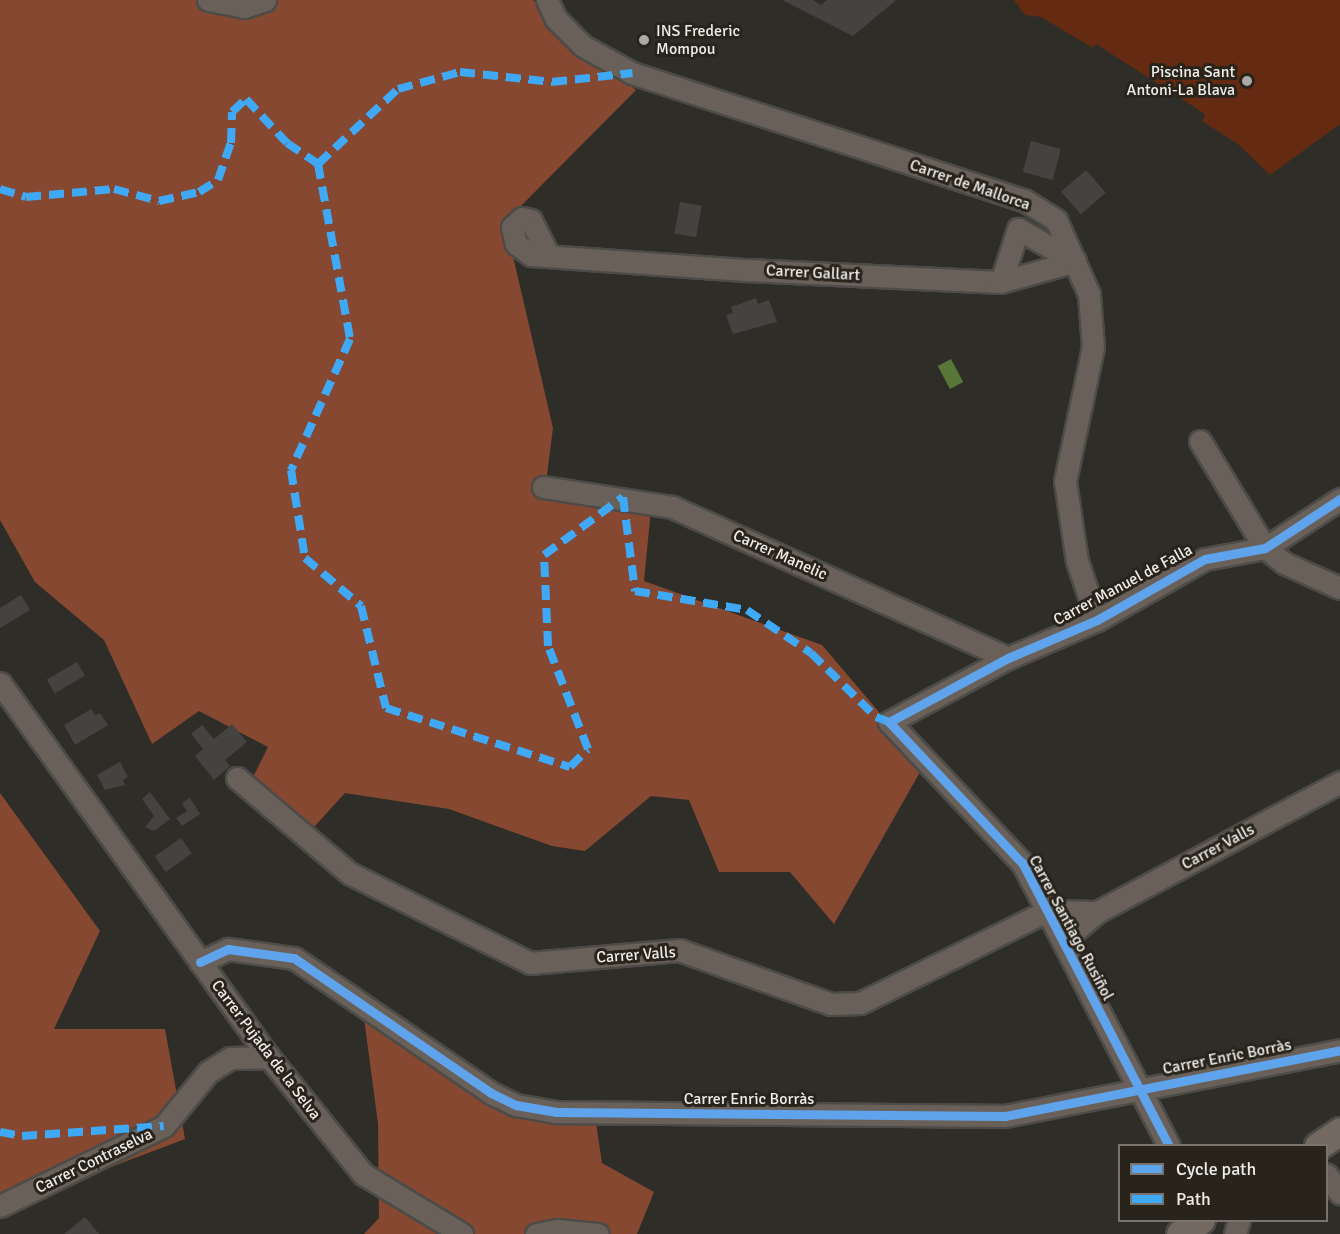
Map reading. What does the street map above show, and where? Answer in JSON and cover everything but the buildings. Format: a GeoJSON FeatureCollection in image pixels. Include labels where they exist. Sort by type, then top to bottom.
{"type":"FeatureCollection","features":[{"type":"Feature","properties":{"kind":"main road"},"geometry":{"type":"LineString","coordinates":[[1321,1144],[1340,1131]]}},
{"type":"Feature","properties":{"kind":"main road"},"geometry":{"type":"LineString","coordinates":[[1180,1234],[1199,1222]]}},
{"type":"Feature","properties":{"kind":"street"},"geometry":{"type":"LineString","coordinates":[[208,0],[244,7],[265,0]]}},
{"type":"Feature","properties":{"kind":"street","name":"Carrer de Mallorca"},"geometry":{"type":"LineString","coordinates":[[547,0],[556,19],[583,46],[632,73],[1024,200],[1056,220],[1089,294],[1093,347],[1065,481],[1077,561],[1097,620]]}},
{"type":"Feature","properties":{"kind":"street"},"geometry":{"type":"LineString","coordinates":[[1001,282],[1018,228],[1075,261]]}},
{"type":"Feature","properties":{"kind":"street","name":"Carrer Gallart"},"geometry":{"type":"LineString","coordinates":[[548,254],[748,270],[1001,282],[1075,261]]}},
{"type":"Feature","properties":{"kind":"street"},"geometry":{"type":"LineString","coordinates":[[1200,441],[1265,548],[1284,563],[1340,588]]}},
{"type":"Feature","properties":{"kind":"street","name":"Carrer Manelic"},"geometry":{"type":"LineString","coordinates":[[543,487],[672,507],[1008,658]]}},
{"type":"Feature","properties":{"kind":"street","name":"Carrer Manuel de Falla"},"geometry":{"type":"LineString","coordinates":[[890,722],[1008,658],[1097,620],[1205,559],[1265,548],[1340,499]]}},
{"type":"Feature","properties":{"kind":"street","name":"Carrer Pujada de la Selva"},"geometry":{"type":"LineString","coordinates":[[0,682],[269,1056],[363,1174],[462,1234]]}},
{"type":"Feature","properties":{"kind":"street","name":"Carrer Santiago Rusiñol"},"geometry":{"type":"LineString","coordinates":[[890,722],[1022,863],[1168,1144]]}},
{"type":"Feature","properties":{"kind":"street","name":"Carrer Valls"},"geometry":{"type":"LineString","coordinates":[[237,778],[349,873],[530,963],[679,950],[831,1004],[860,1003],[1047,911],[1097,912]]}},
{"type":"Feature","properties":{"kind":"street","name":"Carrer Valls"},"geometry":{"type":"LineString","coordinates":[[1063,941],[1097,912],[1340,782]]}},
{"type":"Feature","properties":{"kind":"street","name":"Carrer Enric Borràs"},"geometry":{"type":"LineString","coordinates":[[200,962],[228,949],[294,958],[491,1093],[516,1105],[556,1112],[1005,1116],[1340,1050]]}},
{"type":"Feature","properties":{"kind":"street","name":"Carrer Contraselva"},"geometry":{"type":"LineString","coordinates":[[0,1206],[165,1126],[208,1072],[230,1058],[269,1056]]}},
{"type":"Feature","properties":{"kind":"street"},"geometry":{"type":"LineString","coordinates":[[1328,1177],[1340,1193]]}},
{"type":"Feature","properties":{"kind":"street"},"geometry":{"type":"LineString","coordinates":[[536,1234],[557,1230],[598,1234]]}},
{"type":"Feature","properties":{"kind":"shaded area"},"geometry":{"type":"Polygon","coordinates":[[[0,0],[533,0],[636,90],[505,222],[553,428],[545,491],[651,509],[644,581],[822,645],[924,765],[834,924],[790,872],[719,872],[689,800],[651,796],[585,851],[552,846],[449,809],[345,793],[314,827],[253,777],[268,747],[199,711],[152,744],[104,640],[35,582],[0,520],[0,0]]]}},
{"type":"Feature","properties":{"kind":"shaded area","name":"Piscina Sant Antoni-La Blava"},"geometry":{"type":"Polygon","coordinates":[[[1014,0],[1340,0],[1340,124],[1270,175],[1239,145],[1202,121],[1205,114],[1096,44],[1093,48],[1041,17],[1025,15],[1014,0]]]}},
{"type":"Feature","properties":{"kind":"shaded area"},"geometry":{"type":"Polygon","coordinates":[[[951,359],[963,382],[950,389],[938,366],[951,359]]]}},
{"type":"Feature","properties":{"kind":"shaded area"},"geometry":{"type":"Polygon","coordinates":[[[0,793],[100,931],[54,1029],[165,1029],[185,1139],[0,1209],[0,793]]]}},
{"type":"Feature","properties":{"kind":"shaded area"},"geometry":{"type":"Polygon","coordinates":[[[364,1018],[512,1118],[596,1123],[602,1163],[654,1192],[637,1234],[364,1234],[379,1218],[378,1124],[364,1018]]]}},
{"type":"Feature","properties":{"kind":"marked path"},"geometry":{"type":"LineString","coordinates":[[0,189],[26,197],[114,189],[159,201],[199,192],[218,180],[231,143],[232,112],[246,99],[287,143],[318,164],[398,89],[460,72],[552,82],[632,73]]}},
{"type":"Feature","properties":{"kind":"marked path"},"geometry":{"type":"LineString","coordinates":[[318,164],[350,339],[291,470],[305,558],[361,606],[386,708],[570,767],[588,749],[548,646],[544,555],[623,497],[635,591],[747,610],[811,653],[876,717],[889,722]]}},
{"type":"Feature","properties":{"kind":"marked path"},"geometry":{"type":"LineString","coordinates":[[0,1132],[22,1136],[164,1126]]}},
{"type":"Feature","properties":{"kind":"cycle path"},"geometry":{"type":"LineString","coordinates":[[1168,1144],[1022,863],[889,722],[1008,658],[1097,620],[1205,559],[1265,548],[1340,499]]}},
{"type":"Feature","properties":{"kind":"cycle path"},"geometry":{"type":"LineString","coordinates":[[200,962],[228,949],[294,958],[491,1093],[516,1105],[556,1112],[1005,1116],[1340,1050]]}},
{"type":"Feature","properties":{"kind":"place","name":"INS Frederic Mompou"},"geometry":{"type":"Point","coordinates":[644,40]}},
{"type":"Feature","properties":{"kind":"place","name":"Piscina Sant Antoni-La Blava"},"geometry":{"type":"Point","coordinates":[1247,81]}}]}
